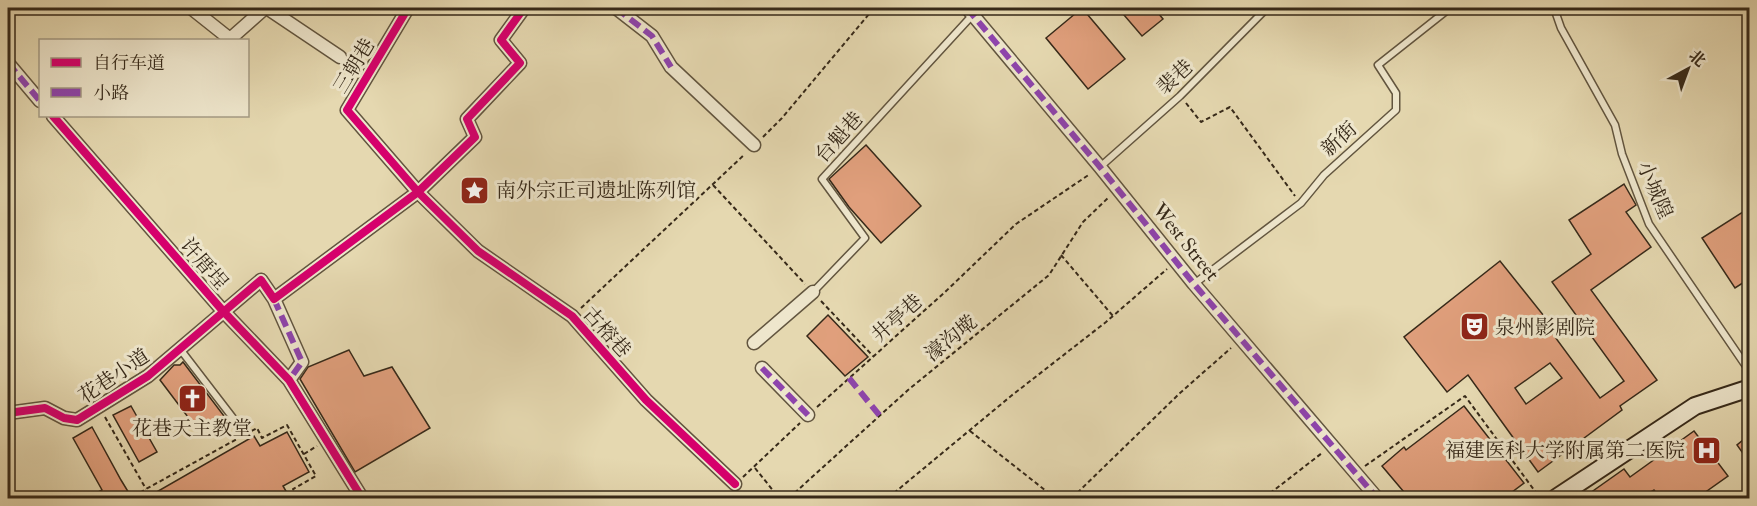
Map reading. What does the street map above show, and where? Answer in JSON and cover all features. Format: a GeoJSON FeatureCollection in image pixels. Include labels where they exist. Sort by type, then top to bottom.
{"type":"FeatureCollection","features":[{"type":"Feature","properties":{"kind":"street"},"geometry":{"type":"LineString","coordinates":[[191,8],[230,39],[266,8],[340,57]]}},
{"type":"Feature","properties":{"kind":"street","name":"三朝巷"},"geometry":{"type":"LineString","coordinates":[[347,110],[408,8]]}},
{"type":"Feature","properties":{"kind":"street"},"geometry":{"type":"LineString","coordinates":[[274,299],[418,192],[475,137],[467,119],[520,63],[501,40],[524,8]]}},
{"type":"Feature","properties":{"kind":"street"},"geometry":{"type":"LineString","coordinates":[[615,8],[652,36],[671,67],[754,145]]}},
{"type":"Feature","properties":{"kind":"street","name":"West Street"},"geometry":{"type":"LineString","coordinates":[[973,10],[1194,284],[1377,498]]}},
{"type":"Feature","properties":{"kind":"street"},"geometry":{"type":"LineString","coordinates":[[8,63],[39,100]]}},
{"type":"Feature","properties":{"kind":"street","name":"古榕巷"},"geometry":{"type":"LineString","coordinates":[[347,110],[418,192],[478,251],[572,316],[646,400],[735,484]]}},
{"type":"Feature","properties":{"kind":"street","name":"许厝埕"},"geometry":{"type":"LineString","coordinates":[[54,117],[223,311],[289,380],[362,498]]}},
{"type":"Feature","properties":{"kind":"street"},"geometry":{"type":"LineString","coordinates":[[223,311],[261,280],[274,299],[302,362],[289,380]]}},
{"type":"Feature","properties":{"kind":"street"},"geometry":{"type":"LineString","coordinates":[[754,343],[813,292]]}},
{"type":"Feature","properties":{"kind":"street","name":"花巷小道"},"geometry":{"type":"LineString","coordinates":[[8,412],[45,408],[64,418],[77,420],[148,376],[223,311]]}},
{"type":"Feature","properties":{"kind":"street"},"geometry":{"type":"LineString","coordinates":[[762,368],[808,416]]}},
{"type":"Feature","properties":{"kind":"street"},"geometry":{"type":"LineString","coordinates":[[1556,498],[1695,406],[1749,388]]}},
{"type":"Feature","properties":{"kind":"lane","name":"裴巷"},"geometry":{"type":"LineString","coordinates":[[1100,167],[1180,96],[1267,8]]}},
{"type":"Feature","properties":{"kind":"lane","name":"新街"},"geometry":{"type":"LineString","coordinates":[[1194,284],[1301,203],[1324,175],[1396,110],[1396,93],[1378,65],[1450,8]]}},
{"type":"Feature","properties":{"kind":"lane","name":"小城隍"},"geometry":{"type":"LineString","coordinates":[[1554,8],[1561,28],[1615,125],[1622,154],[1649,224],[1749,372]]}},
{"type":"Feature","properties":{"kind":"lane","name":"台魁巷"},"geometry":{"type":"LineString","coordinates":[[813,292],[865,238],[822,179],[973,10]]}},
{"type":"Feature","properties":{"kind":"lane"},"geometry":{"type":"LineString","coordinates":[[180,348],[233,418],[212,431]]}},
{"type":"Feature","properties":{"kind":"path"},"geometry":{"type":"LineString","coordinates":[[572,316],[782,118],[874,8]]}},
{"type":"Feature","properties":{"kind":"path"},"geometry":{"type":"LineString","coordinates":[[1180,96],[1201,122],[1230,107],[1301,203]]}},
{"type":"Feature","properties":{"kind":"path"},"geometry":{"type":"LineString","coordinates":[[713,185],[874,356]]}},
{"type":"Feature","properties":{"kind":"path"},"geometry":{"type":"LineString","coordinates":[[1061,255],[1113,316]]}},
{"type":"Feature","properties":{"kind":"path"},"geometry":{"type":"LineString","coordinates":[[888,498],[1113,316],[1176,262]]}},
{"type":"Feature","properties":{"kind":"path"},"geometry":{"type":"LineString","coordinates":[[1072,498],[1180,393],[1241,339]]}},
{"type":"Feature","properties":{"kind":"path"},"geometry":{"type":"LineString","coordinates":[[1355,473],[1465,396],[1541,498]]}},
{"type":"Feature","properties":{"kind":"path"},"geometry":{"type":"LineString","coordinates":[[99,406],[146,489]]}},
{"type":"Feature","properties":{"kind":"path"},"geometry":{"type":"LineString","coordinates":[[141,498],[138,494],[146,489],[257,428],[262,438],[287,425],[316,476],[293,489],[298,498]]}},
{"type":"Feature","properties":{"kind":"path"},"geometry":{"type":"LineString","coordinates":[[970,431],[1055,498]]}},
{"type":"Feature","properties":{"kind":"path"},"geometry":{"type":"LineString","coordinates":[[1264,498],[1332,445]]}},
{"type":"Feature","properties":{"kind":"path"},"geometry":{"type":"LineString","coordinates":[[755,467],[779,498]]}},
{"type":"Feature","properties":{"kind":"building"},"geometry":{"type":"Polygon","coordinates":[[[1082,8],[1125,59],[1088,89],[1046,38],[1082,8]]]}},
{"type":"Feature","properties":{"kind":"building"},"geometry":{"type":"Polygon","coordinates":[[[1118,8],[1154,8],[1163,19],[1142,36],[1118,8]]]}},
{"type":"Feature","properties":{"kind":"building"},"geometry":{"type":"Polygon","coordinates":[[[866,145],[921,206],[881,243],[849,207],[829,179],[866,145]]]}},
{"type":"Feature","properties":{"kind":"building"},"geometry":{"type":"Polygon","coordinates":[[[1624,184],[1636,205],[1626,212],[1651,247],[1591,290],[1657,380],[1620,406],[1622,410],[1538,472],[1468,375],[1447,392],[1404,337],[1500,261],[1544,316],[1541,318],[1600,398],[1624,381],[1552,282],[1591,254],[1569,220],[1624,184]],[[1550,363],[1515,388],[1526,404],[1562,378],[1550,363]]]}},
{"type":"Feature","properties":{"kind":"building"},"geometry":{"type":"Polygon","coordinates":[[[1749,208],[1749,279],[1735,288],[1702,238],[1749,208]]]}},
{"type":"Feature","properties":{"kind":"building"},"geometry":{"type":"Polygon","coordinates":[[[828,315],[868,357],[845,376],[807,336],[828,315]]]}},
{"type":"Feature","properties":{"kind":"building"},"geometry":{"type":"Polygon","coordinates":[[[349,350],[364,376],[392,367],[430,428],[355,472],[300,379],[308,367],[349,350]]]}},
{"type":"Feature","properties":{"kind":"building","name":"花巷天主教堂"},"geometry":{"type":"Polygon","coordinates":[[[183,362],[224,416],[200,433],[160,380],[174,365],[180,365],[183,362]]]}},
{"type":"Feature","properties":{"kind":"building"},"geometry":{"type":"Polygon","coordinates":[[[131,406],[157,452],[139,462],[113,415],[131,406]]]}},
{"type":"Feature","properties":{"kind":"building"},"geometry":{"type":"Polygon","coordinates":[[[1464,406],[1524,483],[1504,498],[1409,498],[1382,466],[1404,447],[1406,450],[1464,406]]]}},
{"type":"Feature","properties":{"kind":"building"},"geometry":{"type":"Polygon","coordinates":[[[92,427],[132,498],[87,498],[102,490],[73,438],[92,427]]]}},
{"type":"Feature","properties":{"kind":"building"},"geometry":{"type":"Polygon","coordinates":[[[1694,431],[1728,476],[1697,498],[1660,498],[1654,490],[1641,498],[1583,498],[1624,469],[1630,477],[1694,431]]]}},
{"type":"Feature","properties":{"kind":"building"},"geometry":{"type":"Polygon","coordinates":[[[287,432],[309,472],[283,486],[290,498],[146,498],[254,436],[260,446],[287,432]]]}},
{"type":"Feature","properties":{"kind":"building"},"geometry":{"type":"Polygon","coordinates":[[[1749,435],[1749,462],[1737,445],[1749,435]]]}},
{"type":"Feature","properties":{"kind":"marked path"},"geometry":{"type":"LineString","coordinates":[[616,8],[652,36],[671,67]]}},
{"type":"Feature","properties":{"kind":"marked path"},"geometry":{"type":"LineString","coordinates":[[967,8],[1194,284],[1377,498]]}},
{"type":"Feature","properties":{"kind":"marked path"},"geometry":{"type":"LineString","coordinates":[[8,63],[39,100]]}},
{"type":"Feature","properties":{"kind":"marked path"},"geometry":{"type":"LineString","coordinates":[[274,299],[302,362],[289,380]]}},
{"type":"Feature","properties":{"kind":"marked path"},"geometry":{"type":"LineString","coordinates":[[762,368],[808,415]]}},
{"type":"Feature","properties":{"kind":"marked path"},"geometry":{"type":"LineString","coordinates":[[849,378],[880,416]]}},
{"type":"Feature","properties":{"kind":"cycle path"},"geometry":{"type":"LineString","coordinates":[[408,8],[347,110],[418,192],[478,251],[572,316],[646,400],[735,484]]}},
{"type":"Feature","properties":{"kind":"cycle path"},"geometry":{"type":"LineString","coordinates":[[8,413],[45,408],[64,418],[77,420],[148,376],[261,280],[274,299],[418,192],[475,137],[467,119],[520,63],[501,40],[524,8]]}},
{"type":"Feature","properties":{"kind":"cycle path"},"geometry":{"type":"LineString","coordinates":[[54,117],[223,311],[289,380],[362,498]]}},
{"type":"Feature","properties":{"kind":"place","name":"南外宗正司遗址陈列馆"},"geometry":{"type":"Point","coordinates":[475,190]}},
{"type":"Feature","properties":{"kind":"place","name":"泉州影剧院"},"geometry":{"type":"Point","coordinates":[1474,327]}},
{"type":"Feature","properties":{"kind":"place","name":"花巷天主教堂"},"geometry":{"type":"Point","coordinates":[192,398]}},
{"type":"Feature","properties":{"kind":"place","name":"福建医科大学附属第二医院"},"geometry":{"type":"Point","coordinates":[1706,450]}}]}
